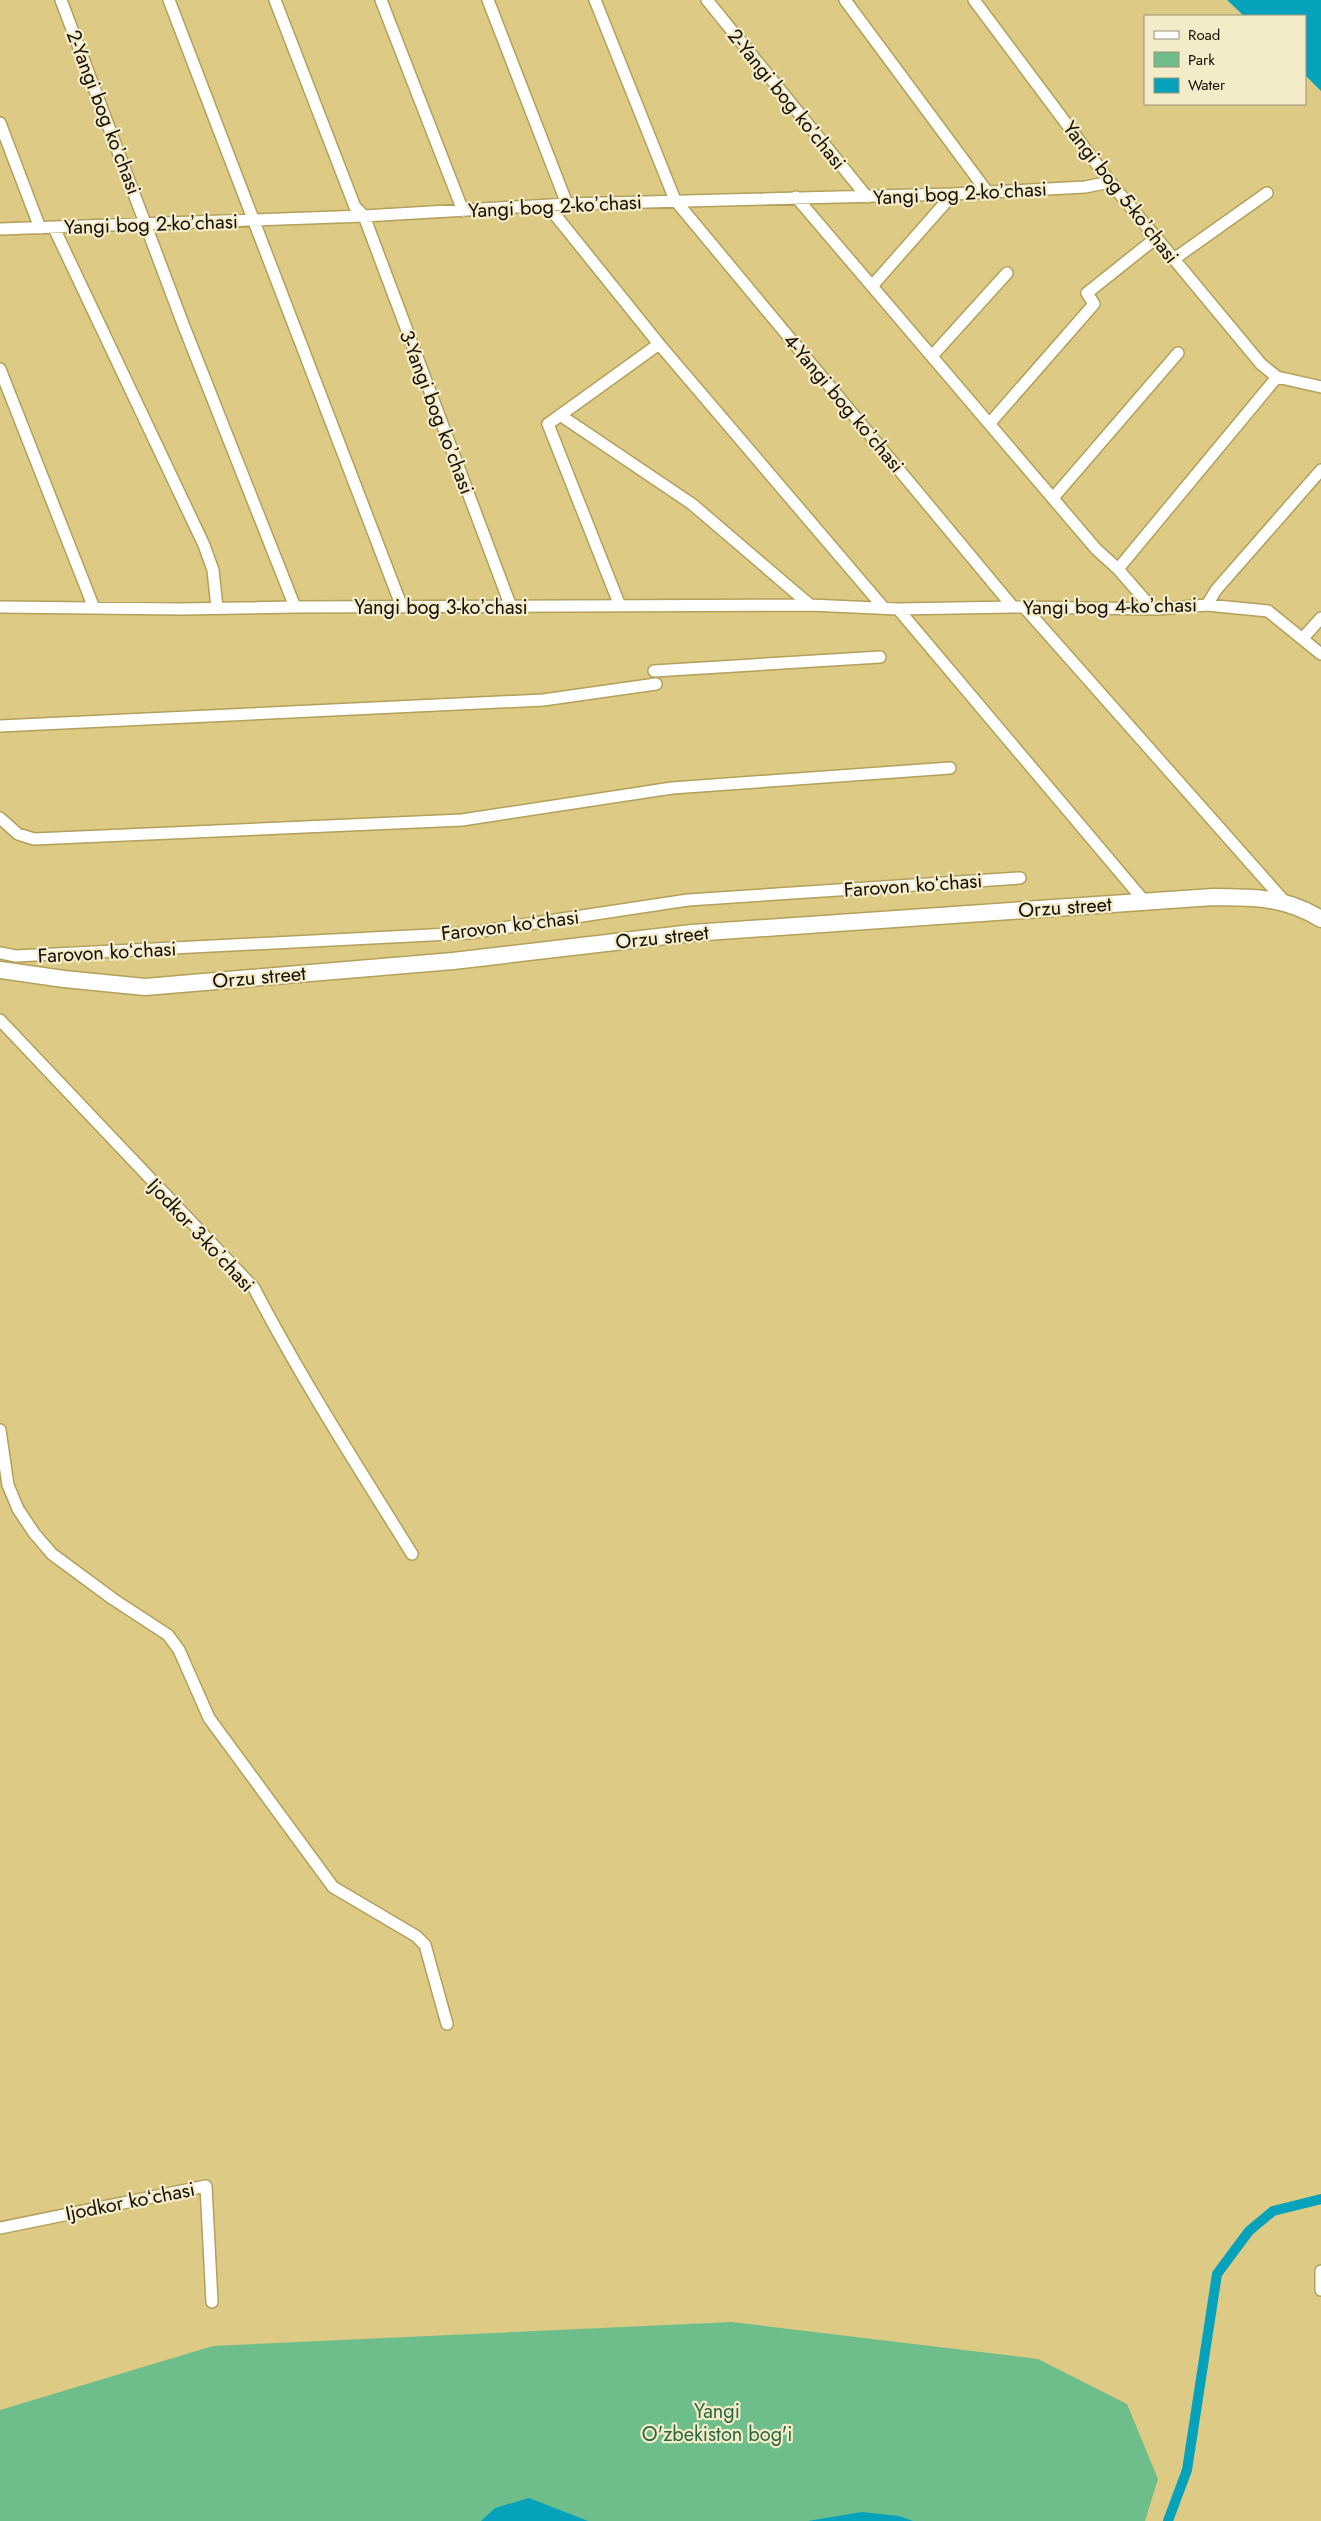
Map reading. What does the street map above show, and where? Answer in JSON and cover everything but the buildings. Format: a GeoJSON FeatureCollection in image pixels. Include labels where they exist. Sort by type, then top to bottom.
{"type":"FeatureCollection","features":[{"type":"Feature","properties":{"kind":"main road","name":"Orzu street"},"geometry":{"type":"LineString","coordinates":[[0,970],[44,977],[145,987],[454,961],[692,934],[1213,897],[1284,901],[1321,919]]}},
{"type":"Feature","properties":{"kind":"street","name":"2-Yangi bog koʼchasi"},"geometry":{"type":"LineString","coordinates":[[61,0],[147,224]]}},
{"type":"Feature","properties":{"kind":"street"},"geometry":{"type":"LineString","coordinates":[[169,0],[402,607]]}},
{"type":"Feature","properties":{"kind":"street"},"geometry":{"type":"LineString","coordinates":[[275,0],[355,207],[364,216]]}},
{"type":"Feature","properties":{"kind":"street"},"geometry":{"type":"LineString","coordinates":[[381,0],[463,211]]}},
{"type":"Feature","properties":{"kind":"street"},"geometry":{"type":"LineString","coordinates":[[488,0],[567,204]]}},
{"type":"Feature","properties":{"kind":"street"},"geometry":{"type":"LineString","coordinates":[[595,0],[675,200]]}},
{"type":"Feature","properties":{"kind":"street","name":"2-Yangi bog koʼchasi"},"geometry":{"type":"LineString","coordinates":[[707,0],[867,197]]}},
{"type":"Feature","properties":{"kind":"street"},"geometry":{"type":"LineString","coordinates":[[846,0],[988,193]]}},
{"type":"Feature","properties":{"kind":"street","name":"Yangi bog 5-koʼchasi"},"geometry":{"type":"LineString","coordinates":[[974,0],[1110,182],[1260,364],[1277,377]]}},
{"type":"Feature","properties":{"kind":"street"},"geometry":{"type":"LineString","coordinates":[[0,123],[40,228]]}},
{"type":"Feature","properties":{"kind":"street","name":"Yangi bog 2-koʼchasi"},"geometry":{"type":"LineString","coordinates":[[0,229],[255,221],[675,200],[988,193],[1084,187],[1110,182]]}},
{"type":"Feature","properties":{"kind":"street"},"geometry":{"type":"LineString","coordinates":[[1174,259],[1267,193]]}},
{"type":"Feature","properties":{"kind":"street"},"geometry":{"type":"LineString","coordinates":[[872,286],[953,194]]}},
{"type":"Feature","properties":{"kind":"street"},"geometry":{"type":"LineString","coordinates":[[796,197],[1096,549],[1118,569],[1151,607]]}},
{"type":"Feature","properties":{"kind":"street","name":"4-Yangi bog koʼchasi"},"geometry":{"type":"LineString","coordinates":[[675,200],[1019,608],[1284,901]]}},
{"type":"Feature","properties":{"kind":"street"},"geometry":{"type":"LineString","coordinates":[[548,206],[659,344],[883,607]]}},
{"type":"Feature","properties":{"kind":"street","name":"3-Yangi bog koʼchasi"},"geometry":{"type":"LineString","coordinates":[[364,216],[511,607]]}},
{"type":"Feature","properties":{"kind":"street"},"geometry":{"type":"LineString","coordinates":[[147,224],[183,324],[295,607]]}},
{"type":"Feature","properties":{"kind":"street"},"geometry":{"type":"LineString","coordinates":[[54,228],[204,545],[212,570],[217,608]]}},
{"type":"Feature","properties":{"kind":"street"},"geometry":{"type":"LineString","coordinates":[[990,423],[1094,304],[1087,293],[1156,238]]}},
{"type":"Feature","properties":{"kind":"street"},"geometry":{"type":"LineString","coordinates":[[932,356],[1008,273]]}},
{"type":"Feature","properties":{"kind":"street"},"geometry":{"type":"LineString","coordinates":[[620,606],[548,424],[659,344]]}},
{"type":"Feature","properties":{"kind":"street"},"geometry":{"type":"LineString","coordinates":[[1053,498],[1178,353]]}},
{"type":"Feature","properties":{"kind":"street"},"geometry":{"type":"LineString","coordinates":[[0,369],[94,608]]}},
{"type":"Feature","properties":{"kind":"street"},"geometry":{"type":"LineString","coordinates":[[1118,569],[1277,377],[1321,387]]}},
{"type":"Feature","properties":{"kind":"street"},"geometry":{"type":"LineString","coordinates":[[560,415],[632,462],[704,513],[810,605]]}},
{"type":"Feature","properties":{"kind":"street"},"geometry":{"type":"LineString","coordinates":[[1207,604],[1216,590],[1321,470]]}},
{"type":"Feature","properties":{"kind":"street","name":"Yangi bog 4-koʼchasi"},"geometry":{"type":"LineString","coordinates":[[883,607],[898,609],[1151,607],[1158,609],[1207,604],[1268,611],[1321,654]]}},
{"type":"Feature","properties":{"kind":"street","name":"Yangi bog 3-koʼchasi"},"geometry":{"type":"LineString","coordinates":[[0,607],[217,608],[810,605],[883,607]]}},
{"type":"Feature","properties":{"kind":"street"},"geometry":{"type":"LineString","coordinates":[[898,609],[1144,902]]}},
{"type":"Feature","properties":{"kind":"street"},"geometry":{"type":"LineString","coordinates":[[1303,638],[1321,618]]}},
{"type":"Feature","properties":{"kind":"street"},"geometry":{"type":"LineString","coordinates":[[654,671],[880,657]]}},
{"type":"Feature","properties":{"kind":"street"},"geometry":{"type":"LineString","coordinates":[[0,726],[543,700],[656,684]]}},
{"type":"Feature","properties":{"kind":"street"},"geometry":{"type":"LineString","coordinates":[[0,818],[18,834],[34,839],[462,820],[672,788],[950,768]]}},
{"type":"Feature","properties":{"kind":"street","name":"Farovon koʻchasi"},"geometry":{"type":"LineString","coordinates":[[0,953],[16,956],[44,955],[469,933],[688,900],[1020,878]]}},
{"type":"Feature","properties":{"kind":"street","name":"Ijodkor 3-koʼchasi"},"geometry":{"type":"LineString","coordinates":[[0,1020],[145,1176],[220,1250],[254,1288],[267,1316],[313,1394],[412,1554]]}},
{"type":"Feature","properties":{"kind":"street"},"geometry":{"type":"LineString","coordinates":[[0,1430],[8,1485],[18,1509],[34,1533],[52,1554],[113,1599],[168,1635],[179,1650],[209,1718],[333,1886],[416,1936],[425,1945],[447,2024]]}},
{"type":"Feature","properties":{"kind":"street","name":"Ijodkor koʻchasi"},"geometry":{"type":"LineString","coordinates":[[0,2228],[206,2186],[212,2302]]}},
{"type":"Feature","properties":{"kind":"street"},"geometry":{"type":"LineString","coordinates":[[1321,2271],[1321,2290]]}},
{"type":"Feature","properties":{"kind":"green space","name":"Yangi O'zbekiston bog'i"},"geometry":{"type":"Polygon","coordinates":[[[732,2322],[1038,2359],[1127,2404],[1158,2479],[1145,2521],[0,2521],[0,2410],[213,2346],[732,2322]]]}},
{"type":"Feature","properties":{"kind":"water"},"geometry":{"type":"Polygon","coordinates":[[[1227,0],[1321,0],[1321,91],[1306,76],[1306,15],[1243,15],[1227,0]]]}},
{"type":"Feature","properties":{"kind":"water"},"geometry":{"type":"Polygon","coordinates":[[[529,2498],[588,2521],[481,2521],[495,2508],[529,2498]]]}},
{"type":"Feature","properties":{"kind":"water"},"geometry":{"type":"Polygon","coordinates":[[[862,2512],[899,2516],[913,2521],[808,2521],[862,2512]]]}},
{"type":"Feature","properties":{"kind":"waterway"},"geometry":{"type":"LineString","coordinates":[[1168,2521],[1187,2470],[1217,2274],[1249,2231],[1273,2211],[1321,2199]]}}]}
